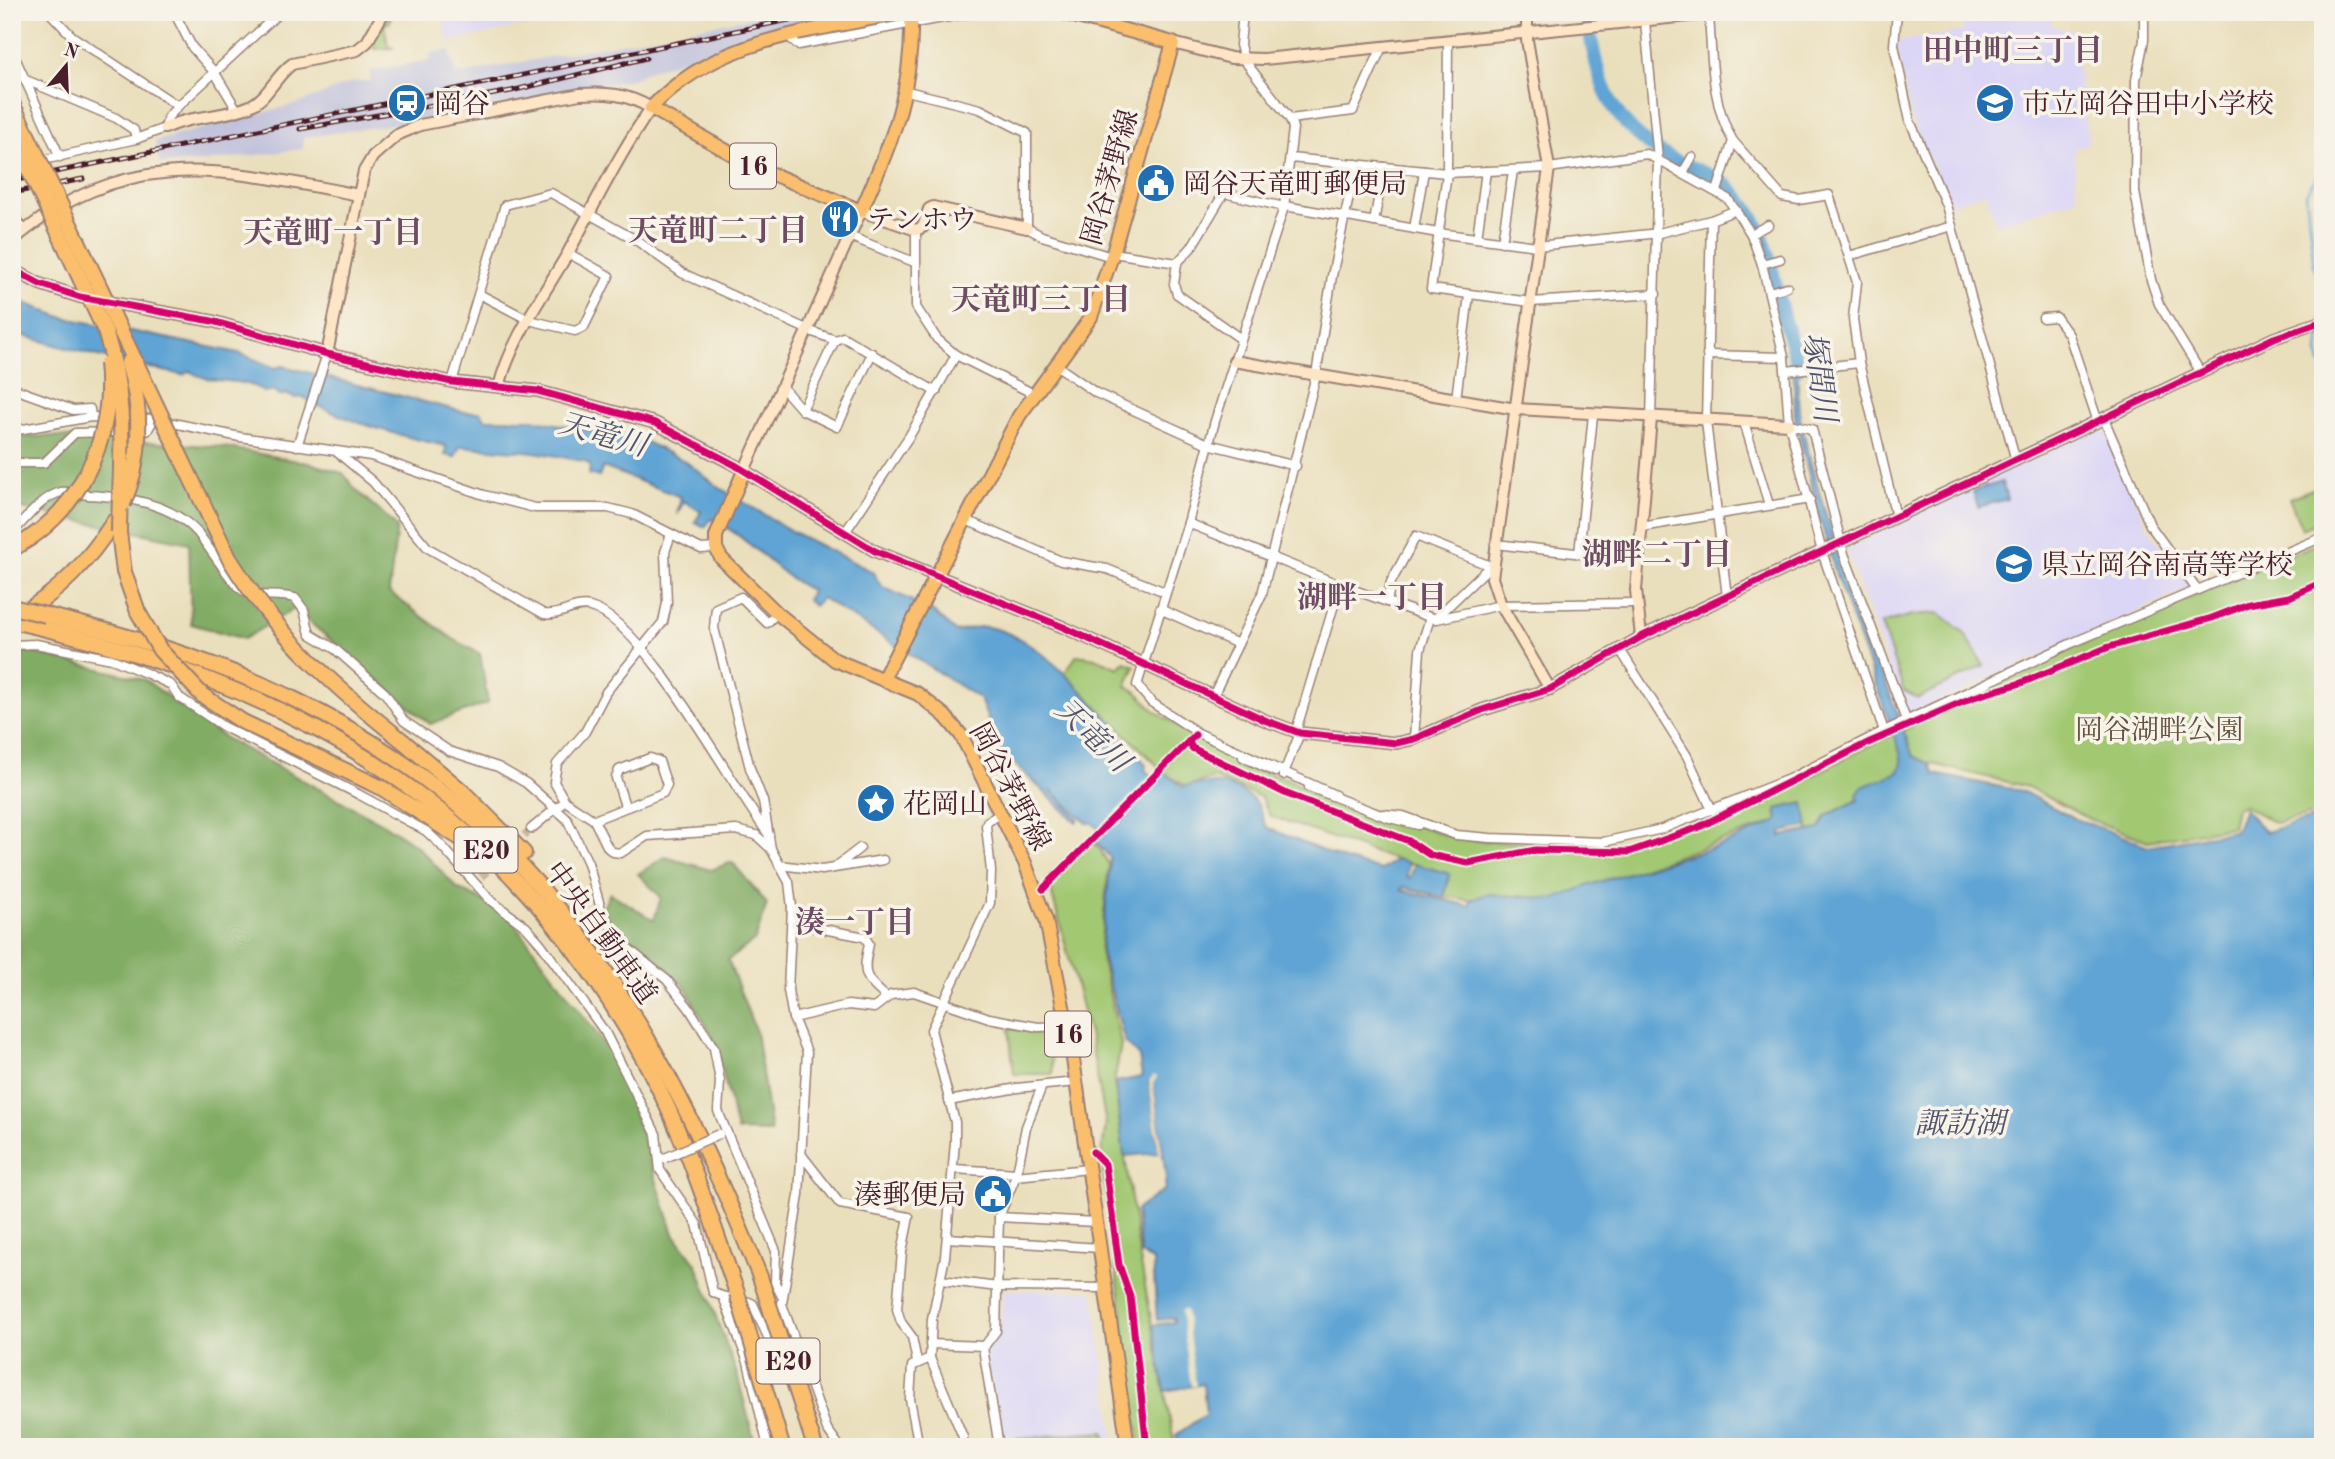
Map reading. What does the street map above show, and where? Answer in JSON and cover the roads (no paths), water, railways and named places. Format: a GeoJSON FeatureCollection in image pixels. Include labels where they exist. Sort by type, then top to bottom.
{"type":"FeatureCollection","features":[{"type":"Feature","properties":{"kind":"highway"},"geometry":{"type":"LineString","coordinates":[[12,103],[129,366],[137,404],[136,464],[117,526],[124,572],[138,612],[160,650],[202,695],[243,722],[351,772],[411,805],[462,839],[511,883],[564,943],[626,1039],[708,1211]]}},
{"type":"Feature","properties":{"kind":"highway"},"geometry":{"type":"LineString","coordinates":[[12,134],[209,521],[245,584],[299,653],[489,817],[547,879],[581,922],[643,1016],[681,1088],[695,1125]]}},
{"type":"Feature","properties":{"kind":"highway"},"geometry":{"type":"LineString","coordinates":[[12,549],[33,537],[62,510],[84,480],[101,437],[107,411],[108,377],[94,292]]}},
{"type":"Feature","properties":{"kind":"highway"},"geometry":{"type":"LineString","coordinates":[[12,620],[37,605],[74,574],[117,526]]}},
{"type":"Feature","properties":{"kind":"highway","name":"中央自動車道"},"geometry":{"type":"LineString","coordinates":[[12,607],[168,649],[280,692],[380,748],[445,794],[526,868],[578,930],[636,1017],[695,1125],[723,1184],[760,1277],[815,1447]]}},
{"type":"Feature","properties":{"kind":"highway","name":"中央自動車道"},"geometry":{"type":"LineString","coordinates":[[12,620],[159,660],[272,705],[372,760],[461,828],[542,908],[592,972],[649,1069],[681,1138],[708,1211],[730,1296],[777,1446]]}},
{"type":"Feature","properties":{"kind":"main road"},"geometry":{"type":"LineString","coordinates":[[1059,12],[1173,43]]}},
{"type":"Feature","properties":{"kind":"main road"},"geometry":{"type":"LineString","coordinates":[[651,108],[685,76],[704,64],[751,45],[788,36],[910,19],[907,91],[890,145],[861,211]]}},
{"type":"Feature","properties":{"kind":"main road","name":"岡谷茅野線"},"geometry":{"type":"LineString","coordinates":[[886,674],[1019,416],[1091,317],[1112,255],[1173,43]]}},
{"type":"Feature","properties":{"kind":"main road","name":"16"},"geometry":{"type":"LineString","coordinates":[[651,108],[753,166],[861,211]]}},
{"type":"Feature","properties":{"kind":"main road"},"geometry":{"type":"LineString","coordinates":[[715,545],[743,474]]}},
{"type":"Feature","properties":{"kind":"main road","name":"岡谷茅野線"},"geometry":{"type":"LineString","coordinates":[[715,545],[720,558],[777,613],[835,660],[886,674],[918,694],[945,716],[961,736],[1001,813],[1046,920],[1076,1082],[1128,1447]]}},
{"type":"Feature","properties":{"kind":"street"},"geometry":{"type":"LineString","coordinates":[[49,12],[72,36],[178,106]]}},
{"type":"Feature","properties":{"kind":"street"},"geometry":{"type":"LineString","coordinates":[[174,12],[192,47],[215,73],[237,110]]}},
{"type":"Feature","properties":{"kind":"street"},"geometry":{"type":"LineString","coordinates":[[165,128],[168,117],[178,106],[280,12]]}},
{"type":"Feature","properties":{"kind":"street"},"geometry":{"type":"LineString","coordinates":[[12,167],[136,139],[165,128],[249,107],[265,96],[292,64],[362,48],[384,12]]}},
{"type":"Feature","properties":{"kind":"street"},"geometry":{"type":"LineString","coordinates":[[910,19],[977,12]]}},
{"type":"Feature","properties":{"kind":"street"},"geometry":{"type":"LineString","coordinates":[[998,12],[1009,12]]}},
{"type":"Feature","properties":{"kind":"street"},"geometry":{"type":"LineString","coordinates":[[1243,12],[1240,45],[1244,60],[1290,119],[1293,128],[1284,206],[1208,444],[1188,523],[1137,685],[1152,702],[1198,733],[1242,755],[1407,823],[1467,836],[1603,842],[1662,829],[1789,779],[1886,729],[2116,623],[2323,537]]}},
{"type":"Feature","properties":{"kind":"street"},"geometry":{"type":"LineString","coordinates":[[1527,12],[1526,31],[1549,168],[1492,566],[1493,588],[1501,605],[1550,689]]}},
{"type":"Feature","properties":{"kind":"street"},"geometry":{"type":"LineString","coordinates":[[1173,43],[1244,60],[1590,26],[1627,18],[1645,22],[1728,12]]}},
{"type":"Feature","properties":{"kind":"street"},"geometry":{"type":"LineString","coordinates":[[1897,12],[1894,45],[1910,121],[1952,226],[2016,461]]}},
{"type":"Feature","properties":{"kind":"street"},"geometry":{"type":"LineString","coordinates":[[2144,12],[2144,40],[2136,80],[2135,192],[2151,280],[2159,304],[2201,373]]}},
{"type":"Feature","properties":{"kind":"street"},"geometry":{"type":"LineString","coordinates":[[1709,15],[1714,81],[1727,131],[1733,141],[1782,197],[1798,200],[1829,195],[1857,282],[1853,319],[1859,363],[1896,517]]}},
{"type":"Feature","properties":{"kind":"street"},"geometry":{"type":"LineString","coordinates":[[1641,637],[1636,603],[1637,560],[1651,419],[1659,233],[1658,156],[1645,22]]}},
{"type":"Feature","properties":{"kind":"street"},"geometry":{"type":"LineString","coordinates":[[1448,40],[1447,173],[1431,289],[1531,302],[1656,294]]}},
{"type":"Feature","properties":{"kind":"street"},"geometry":{"type":"LineString","coordinates":[[1290,119],[1353,111],[1382,47]]}},
{"type":"Feature","properties":{"kind":"street"},"geometry":{"type":"LineString","coordinates":[[12,51],[60,157]]}},
{"type":"Feature","properties":{"kind":"street"},"geometry":{"type":"LineString","coordinates":[[26,79],[116,118],[134,130],[136,139]]}},
{"type":"Feature","properties":{"kind":"street"},"geometry":{"type":"LineString","coordinates":[[907,91],[980,109],[1027,133],[1027,228]]}},
{"type":"Feature","properties":{"kind":"street"},"geometry":{"type":"LineString","coordinates":[[297,446],[326,358],[359,195],[365,171],[373,156],[397,135],[420,125],[580,93],[624,95],[651,108],[629,138],[568,253],[528,320],[504,368],[499,387]]}},
{"type":"Feature","properties":{"kind":"street"},"geometry":{"type":"LineString","coordinates":[[1717,189],[1733,141]]}},
{"type":"Feature","properties":{"kind":"street"},"geometry":{"type":"LineString","coordinates":[[1290,158],[1447,173],[1549,168],[1647,154],[1658,156],[1717,189],[1753,234],[1763,264],[1788,370],[1791,425],[1810,499],[1824,551],[1886,729]]}},
{"type":"Feature","properties":{"kind":"street"},"geometry":{"type":"LineString","coordinates":[[1684,171],[1692,157]]}},
{"type":"Feature","properties":{"kind":"street"},"geometry":{"type":"LineString","coordinates":[[1213,696],[1262,594],[1296,466],[1316,375],[1356,164]]}},
{"type":"Feature","properties":{"kind":"street"},"geometry":{"type":"LineString","coordinates":[[1374,222],[1384,167]]}},
{"type":"Feature","properties":{"kind":"street"},"geometry":{"type":"LineString","coordinates":[[12,241],[97,187],[155,172],[231,171],[359,195]]}},
{"type":"Feature","properties":{"kind":"street"},"geometry":{"type":"LineString","coordinates":[[1414,229],[1424,171]]}},
{"type":"Feature","properties":{"kind":"street"},"geometry":{"type":"LineString","coordinates":[[1477,238],[1486,171]]}},
{"type":"Feature","properties":{"kind":"street"},"geometry":{"type":"LineString","coordinates":[[1503,242],[1513,171]]}},
{"type":"Feature","properties":{"kind":"street"},"geometry":{"type":"LineString","coordinates":[[1241,339],[1177,293],[1174,284],[1177,263],[1191,248],[1224,193],[1414,229],[1537,246],[1659,233],[1711,220],[1736,210]]}},
{"type":"Feature","properties":{"kind":"street"},"geometry":{"type":"LineString","coordinates":[[452,382],[505,205],[551,194],[636,240],[682,273],[807,329],[835,340],[843,337],[872,353],[887,366],[936,391]]}},
{"type":"Feature","properties":{"kind":"street"},"geometry":{"type":"LineString","coordinates":[[743,474],[861,211],[916,230],[923,227],[929,209],[933,206],[1027,228],[1042,236],[1112,255],[1177,263]]}},
{"type":"Feature","properties":{"kind":"street"},"geometry":{"type":"LineString","coordinates":[[12,211],[24,231]]}},
{"type":"Feature","properties":{"kind":"street"},"geometry":{"type":"LineString","coordinates":[[1711,220],[1706,421],[1727,597]]}},
{"type":"Feature","properties":{"kind":"street"},"geometry":{"type":"LineString","coordinates":[[1753,234],[1768,225]]}},
{"type":"Feature","properties":{"kind":"street"},"geometry":{"type":"LineString","coordinates":[[1849,256],[1952,226]]}},
{"type":"Feature","properties":{"kind":"street"},"geometry":{"type":"LineString","coordinates":[[916,230],[916,307],[937,339],[956,355],[1034,394]]}},
{"type":"Feature","properties":{"kind":"street"},"geometry":{"type":"LineString","coordinates":[[849,236],[914,262]]}},
{"type":"Feature","properties":{"kind":"street"},"geometry":{"type":"LineString","coordinates":[[479,293],[528,320],[575,331],[584,327],[609,276],[568,253]]}},
{"type":"Feature","properties":{"kind":"street"},"geometry":{"type":"LineString","coordinates":[[1763,264],[1780,259]]}},
{"type":"Feature","properties":{"kind":"street"},"geometry":{"type":"LineString","coordinates":[[12,269],[40,284],[80,297],[212,321],[326,358],[452,382],[538,391],[655,423],[844,534],[934,581],[1063,627],[1298,732],[1396,743],[1413,739],[1482,710],[1550,689],[1641,637],[2274,338],[2323,321]]}},
{"type":"Feature","properties":{"kind":"street"},"geometry":{"type":"LineString","coordinates":[[1770,291],[1787,287]]}},
{"type":"Feature","properties":{"kind":"street"},"geometry":{"type":"LineString","coordinates":[[1456,399],[1469,295]]}},
{"type":"Feature","properties":{"kind":"street"},"geometry":{"type":"LineString","coordinates":[[2043,318],[2056,317],[2069,335],[2101,420],[2150,525],[2197,590]]}},
{"type":"Feature","properties":{"kind":"street"},"geometry":{"type":"LineString","coordinates":[[802,410],[835,340]]}},
{"type":"Feature","properties":{"kind":"street"},"geometry":{"type":"LineString","coordinates":[[781,386],[802,410],[837,427],[872,353]]}},
{"type":"Feature","properties":{"kind":"street"},"geometry":{"type":"LineString","coordinates":[[844,534],[936,391],[956,355]]}},
{"type":"Feature","properties":{"kind":"street"},"geometry":{"type":"LineString","coordinates":[[1707,355],[1784,357]]}},
{"type":"Feature","properties":{"kind":"street"},"geometry":{"type":"LineString","coordinates":[[1234,362],[1516,409],[1651,419],[1791,425],[1812,429],[1841,543],[1905,721]]}},
{"type":"Feature","properties":{"kind":"street"},"geometry":{"type":"LineString","coordinates":[[1788,370],[1859,363]]}},
{"type":"Feature","properties":{"kind":"street"},"geometry":{"type":"LineString","coordinates":[[1056,365],[1096,393],[1208,444],[1296,466]]}},
{"type":"Feature","properties":{"kind":"street"},"geometry":{"type":"LineString","coordinates":[[12,388],[73,410],[90,409],[91,416]]}},
{"type":"Feature","properties":{"kind":"street"},"geometry":{"type":"LineString","coordinates":[[1579,554],[1593,415]]}},
{"type":"Feature","properties":{"kind":"street"},"geometry":{"type":"LineString","coordinates":[[12,431],[91,416],[154,419],[297,446],[371,456],[484,495],[535,508],[608,508],[632,514],[701,549],[715,545]]}},
{"type":"Feature","properties":{"kind":"street"},"geometry":{"type":"LineString","coordinates":[[12,463],[44,463],[75,433],[147,431],[154,419]]}},
{"type":"Feature","properties":{"kind":"street"},"geometry":{"type":"LineString","coordinates":[[1744,422],[1769,505]]}},
{"type":"Feature","properties":{"kind":"street"},"geometry":{"type":"LineString","coordinates":[[335,451],[373,482],[428,548],[544,614],[556,615],[581,606],[593,607],[620,626],[671,685],[683,707],[712,744],[730,779],[770,837]]}},
{"type":"Feature","properties":{"kind":"street"},"geometry":{"type":"LineString","coordinates":[[12,533],[41,504],[61,492],[147,502],[162,508],[195,530],[222,562],[229,578],[246,593],[295,598],[304,610],[310,634],[335,649],[385,693],[404,721],[449,751],[498,767],[526,783],[567,819],[588,863],[610,925],[624,945],[667,980],[689,1008],[714,1048],[720,1081],[718,1111],[722,1132],[776,1251],[775,1283],[782,1296],[827,1429],[840,1447]]}},
{"type":"Feature","properties":{"kind":"street"},"geometry":{"type":"LineString","coordinates":[[1641,527],[1810,499]]}},
{"type":"Feature","properties":{"kind":"street"},"geometry":{"type":"LineString","coordinates":[[966,520],[1061,561],[1107,569],[1165,592]]}},
{"type":"Feature","properties":{"kind":"street"},"geometry":{"type":"LineString","coordinates":[[1188,523],[1270,558],[1433,619],[1501,605],[1636,603]]}},
{"type":"Feature","properties":{"kind":"street"},"geometry":{"type":"LineString","coordinates":[[671,534],[665,552],[666,612],[663,622],[606,692],[585,732],[557,764],[554,782],[565,801],[594,820],[608,848],[613,852],[621,853],[647,836],[736,830],[756,835],[771,849],[789,882],[792,908],[788,990],[793,1018],[807,1052],[799,1195],[782,1296]]}},
{"type":"Feature","properties":{"kind":"street"},"geometry":{"type":"LineString","coordinates":[[1387,602],[1391,582],[1416,536],[1492,566]]}},
{"type":"Feature","properties":{"kind":"street"},"geometry":{"type":"LineString","coordinates":[[1495,544],[1637,560]]}},
{"type":"Feature","properties":{"kind":"street"},"geometry":{"type":"LineString","coordinates":[[1413,739],[1420,650],[1433,619],[1492,566]]}},
{"type":"Feature","properties":{"kind":"street"},"geometry":{"type":"LineString","coordinates":[[1284,773],[1339,585]]}},
{"type":"Feature","properties":{"kind":"street"},"geometry":{"type":"LineString","coordinates":[[771,849],[762,801],[734,710],[724,660],[716,637],[713,612],[716,608],[741,597],[767,623],[777,613]]}},
{"type":"Feature","properties":{"kind":"street"},"geometry":{"type":"LineString","coordinates":[[1160,609],[1238,644]]}},
{"type":"Feature","properties":{"kind":"street"},"geometry":{"type":"LineString","coordinates":[[12,645],[25,642],[112,659],[171,685],[179,697],[224,727],[426,831],[478,880],[490,900],[526,927],[586,1003],[620,1057],[656,1134],[662,1160],[660,1170],[697,1224],[713,1292],[753,1304],[781,1366],[788,1370],[805,1370]]}},
{"type":"Feature","properties":{"kind":"street"},"geometry":{"type":"LineString","coordinates":[[1619,648],[1691,764],[1712,810]]}},
{"type":"Feature","properties":{"kind":"street"},"geometry":{"type":"LineString","coordinates":[[594,820],[663,793],[667,785],[659,761],[650,758],[619,770],[616,778],[625,806]]}},
{"type":"Feature","properties":{"kind":"street"},"geometry":{"type":"LineString","coordinates":[[531,829],[565,801]]}},
{"type":"Feature","properties":{"kind":"street"},"geometry":{"type":"LineString","coordinates":[[963,1447],[963,1437],[930,1358],[947,1238],[954,1169],[955,1122],[932,1042],[933,1020],[990,903],[991,871],[986,826],[987,822],[1001,813]]}},
{"type":"Feature","properties":{"kind":"street"},"geometry":{"type":"LineString","coordinates":[[838,865],[860,848]]}},
{"type":"Feature","properties":{"kind":"street"},"geometry":{"type":"LineString","coordinates":[[779,865],[822,870],[838,865],[883,860]]}},
{"type":"Feature","properties":{"kind":"street"},"geometry":{"type":"LineString","coordinates":[[792,908],[807,926],[859,935],[869,940],[864,969],[869,981],[887,998]]}},
{"type":"Feature","properties":{"kind":"street"},"geometry":{"type":"LineString","coordinates":[[793,1018],[848,1005],[874,1008],[901,992],[914,992],[989,1018],[1038,1027],[1066,1026]]}},
{"type":"Feature","properties":{"kind":"street"},"geometry":{"type":"LineString","coordinates":[[949,1101],[1076,1082]]}},
{"type":"Feature","properties":{"kind":"street"},"geometry":{"type":"LineString","coordinates":[[999,1447],[985,1346],[996,1331],[996,1241],[999,1217],[1016,1174],[1026,1127],[1042,1086]]}},
{"type":"Feature","properties":{"kind":"street"},"geometry":{"type":"LineString","coordinates":[[662,1160],[722,1132]]}},
{"type":"Feature","properties":{"kind":"street"},"geometry":{"type":"LineString","coordinates":[[801,1154],[839,1204],[909,1217],[902,1252],[897,1310],[901,1322],[912,1337],[917,1362]]}},
{"type":"Feature","properties":{"kind":"street"},"geometry":{"type":"LineString","coordinates":[[954,1169],[1016,1174],[1089,1170]]}},
{"type":"Feature","properties":{"kind":"street"},"geometry":{"type":"LineString","coordinates":[[999,1217],[1096,1222]]}},
{"type":"Feature","properties":{"kind":"street"},"geometry":{"type":"LineString","coordinates":[[947,1238],[1100,1248]]}},
{"type":"Feature","properties":{"kind":"street"},"geometry":{"type":"LineString","coordinates":[[941,1280],[998,1287],[1107,1288]]}},
{"type":"Feature","properties":{"kind":"street"},"geometry":{"type":"LineString","coordinates":[[930,1344],[985,1346]]}},
{"type":"Feature","properties":{"kind":"street"},"geometry":{"type":"LineString","coordinates":[[919,1447],[910,1399],[912,1366],[930,1358]]}},
{"type":"Feature","properties":{"kind":"water","name":"諏訪湖"},"geometry":{"type":"Polygon","coordinates":[[[12,298],[61,317],[239,353],[275,368],[283,366],[464,412],[481,412],[485,419],[531,419],[646,442],[685,461],[720,488],[793,532],[873,572],[881,586],[931,610],[956,632],[988,627],[1025,642],[1057,666],[1114,724],[1111,728],[1146,764],[1145,770],[1156,781],[1165,773],[1183,787],[1214,784],[1232,787],[1249,796],[1257,804],[1268,828],[1344,860],[1381,870],[1397,859],[1409,863],[1407,876],[1410,878],[1415,864],[1450,874],[1444,897],[1403,887],[1401,890],[1470,906],[1470,900],[1487,894],[1555,899],[1592,884],[1722,845],[1778,821],[1776,809],[1804,803],[1808,826],[1781,832],[1781,836],[1820,829],[1826,816],[1859,800],[1857,795],[1862,787],[1899,772],[1902,763],[1899,749],[1837,578],[1818,512],[1795,418],[1793,362],[1789,350],[1795,353],[1800,417],[1822,504],[1850,588],[1913,756],[1929,763],[1934,774],[2022,791],[2071,817],[2148,846],[2235,831],[2244,809],[2266,832],[2323,815],[2323,1447],[1179,1447],[1176,1435],[1206,1414],[1203,1384],[1165,1391],[1153,1325],[1174,1322],[1174,1318],[1157,1320],[1153,1260],[1141,1254],[1136,1210],[1165,1189],[1166,1176],[1153,1082],[1149,1081],[1159,1153],[1124,1156],[1115,1082],[1142,1077],[1139,1056],[1125,1042],[1101,952],[1110,857],[1096,842],[1104,834],[1093,823],[1087,823],[1051,790],[1078,819],[1076,822],[1000,750],[980,699],[822,598],[814,606],[807,600],[811,590],[785,574],[725,526],[711,519],[705,527],[695,522],[701,512],[684,501],[677,515],[681,497],[603,467],[599,477],[589,474],[590,465],[584,461],[547,454],[460,446],[455,457],[445,455],[446,446],[353,420],[303,397],[295,398],[285,394],[281,396],[274,390],[264,392],[247,384],[208,379],[190,371],[183,375],[33,339],[12,332],[12,298]]]}},
{"type":"Feature","properties":{"kind":"water"},"geometry":{"type":"Polygon","coordinates":[[[2002,482],[2007,499],[1978,507],[1973,491],[2002,482]]]}},
{"type":"Feature","properties":{"kind":"waterway","name":"塚間川"},"geometry":{"type":"LineString","coordinates":[[1587,12],[1601,78],[1618,114],[1649,145],[1725,184],[1753,217],[1766,247],[1797,369]]}},
{"type":"Feature","properties":{"kind":"waterway"},"geometry":{"type":"LineString","coordinates":[[2323,166],[2306,194],[2314,267],[2323,287]]}},
{"type":"Feature","properties":{"kind":"waterway"},"geometry":{"type":"LineString","coordinates":[[2321,317],[2323,300]]}},
{"type":"Feature","properties":{"kind":"waterway"},"geometry":{"type":"LineString","coordinates":[[2321,324],[2318,353],[2323,368]]}},
{"type":"Feature","properties":{"kind":"tunnel"},"geometry":{"type":"LineString","coordinates":[[481,877],[531,829]]}},
{"type":"Feature","properties":{"kind":"railway"},"geometry":{"type":"LineString","coordinates":[[12,181],[827,12]]}},
{"type":"Feature","properties":{"kind":"railway"},"geometry":{"type":"LineString","coordinates":[[300,129],[511,91],[646,58]]}},
{"type":"Feature","properties":{"kind":"railway"},"geometry":{"type":"LineString","coordinates":[[12,193],[83,179]]}},
{"type":"Feature","properties":{"kind":"place","name":"岡谷"},"geometry":{"type":"Point","coordinates":[407,103]}},
{"type":"Feature","properties":{"kind":"place","name":"市立岡谷田中小学校"},"geometry":{"type":"Point","coordinates":[1995,103]}},
{"type":"Feature","properties":{"kind":"place","name":"岡谷天竜町郵便局"},"geometry":{"type":"Point","coordinates":[1156,183]}},
{"type":"Feature","properties":{"kind":"place","name":"テンホウ"},"geometry":{"type":"Point","coordinates":[840,219]}},
{"type":"Feature","properties":{"kind":"place","name":"県立岡谷南高等学校"},"geometry":{"type":"Point","coordinates":[2014,564]}},
{"type":"Feature","properties":{"kind":"place","name":"花岡山"},"geometry":{"type":"Point","coordinates":[876,803]}},
{"type":"Feature","properties":{"kind":"place","name":"湊郵便局"},"geometry":{"type":"Point","coordinates":[993,1194]}},
{"type":"Feature","properties":{"kind":"district","name":"田中町三丁目"},"geometry":{"type":"Point","coordinates":[2013,50]}},
{"type":"Feature","properties":{"kind":"district","name":"天竜町二丁目"},"geometry":{"type":"Point","coordinates":[718,230]}},
{"type":"Feature","properties":{"kind":"district","name":"天竜町一丁目"},"geometry":{"type":"Point","coordinates":[333,232]}},
{"type":"Feature","properties":{"kind":"district","name":"天竜町三丁目"},"geometry":{"type":"Point","coordinates":[1041,299]}},
{"type":"Feature","properties":{"kind":"district","name":"湖畔二丁目"},"geometry":{"type":"Point","coordinates":[1657,554]}},
{"type":"Feature","properties":{"kind":"district","name":"湖畔一丁目"},"geometry":{"type":"Point","coordinates":[1372,597]}},
{"type":"Feature","properties":{"kind":"district","name":"湊一丁目"},"geometry":{"type":"Point","coordinates":[855,922]}},
{"type":"Feature","properties":{"kind":"water label","name":"天竜川"},"geometry":{"type":"Point","coordinates":[603,434]}},
{"type":"Feature","properties":{"kind":"water label","name":"天竜川"},"geometry":{"type":"Point","coordinates":[1093,735]}},
{"type":"Feature","properties":{"kind":"park label","name":"岡谷湖畔公園"},"geometry":{"type":"Point","coordinates":[2159,729]}}]}
